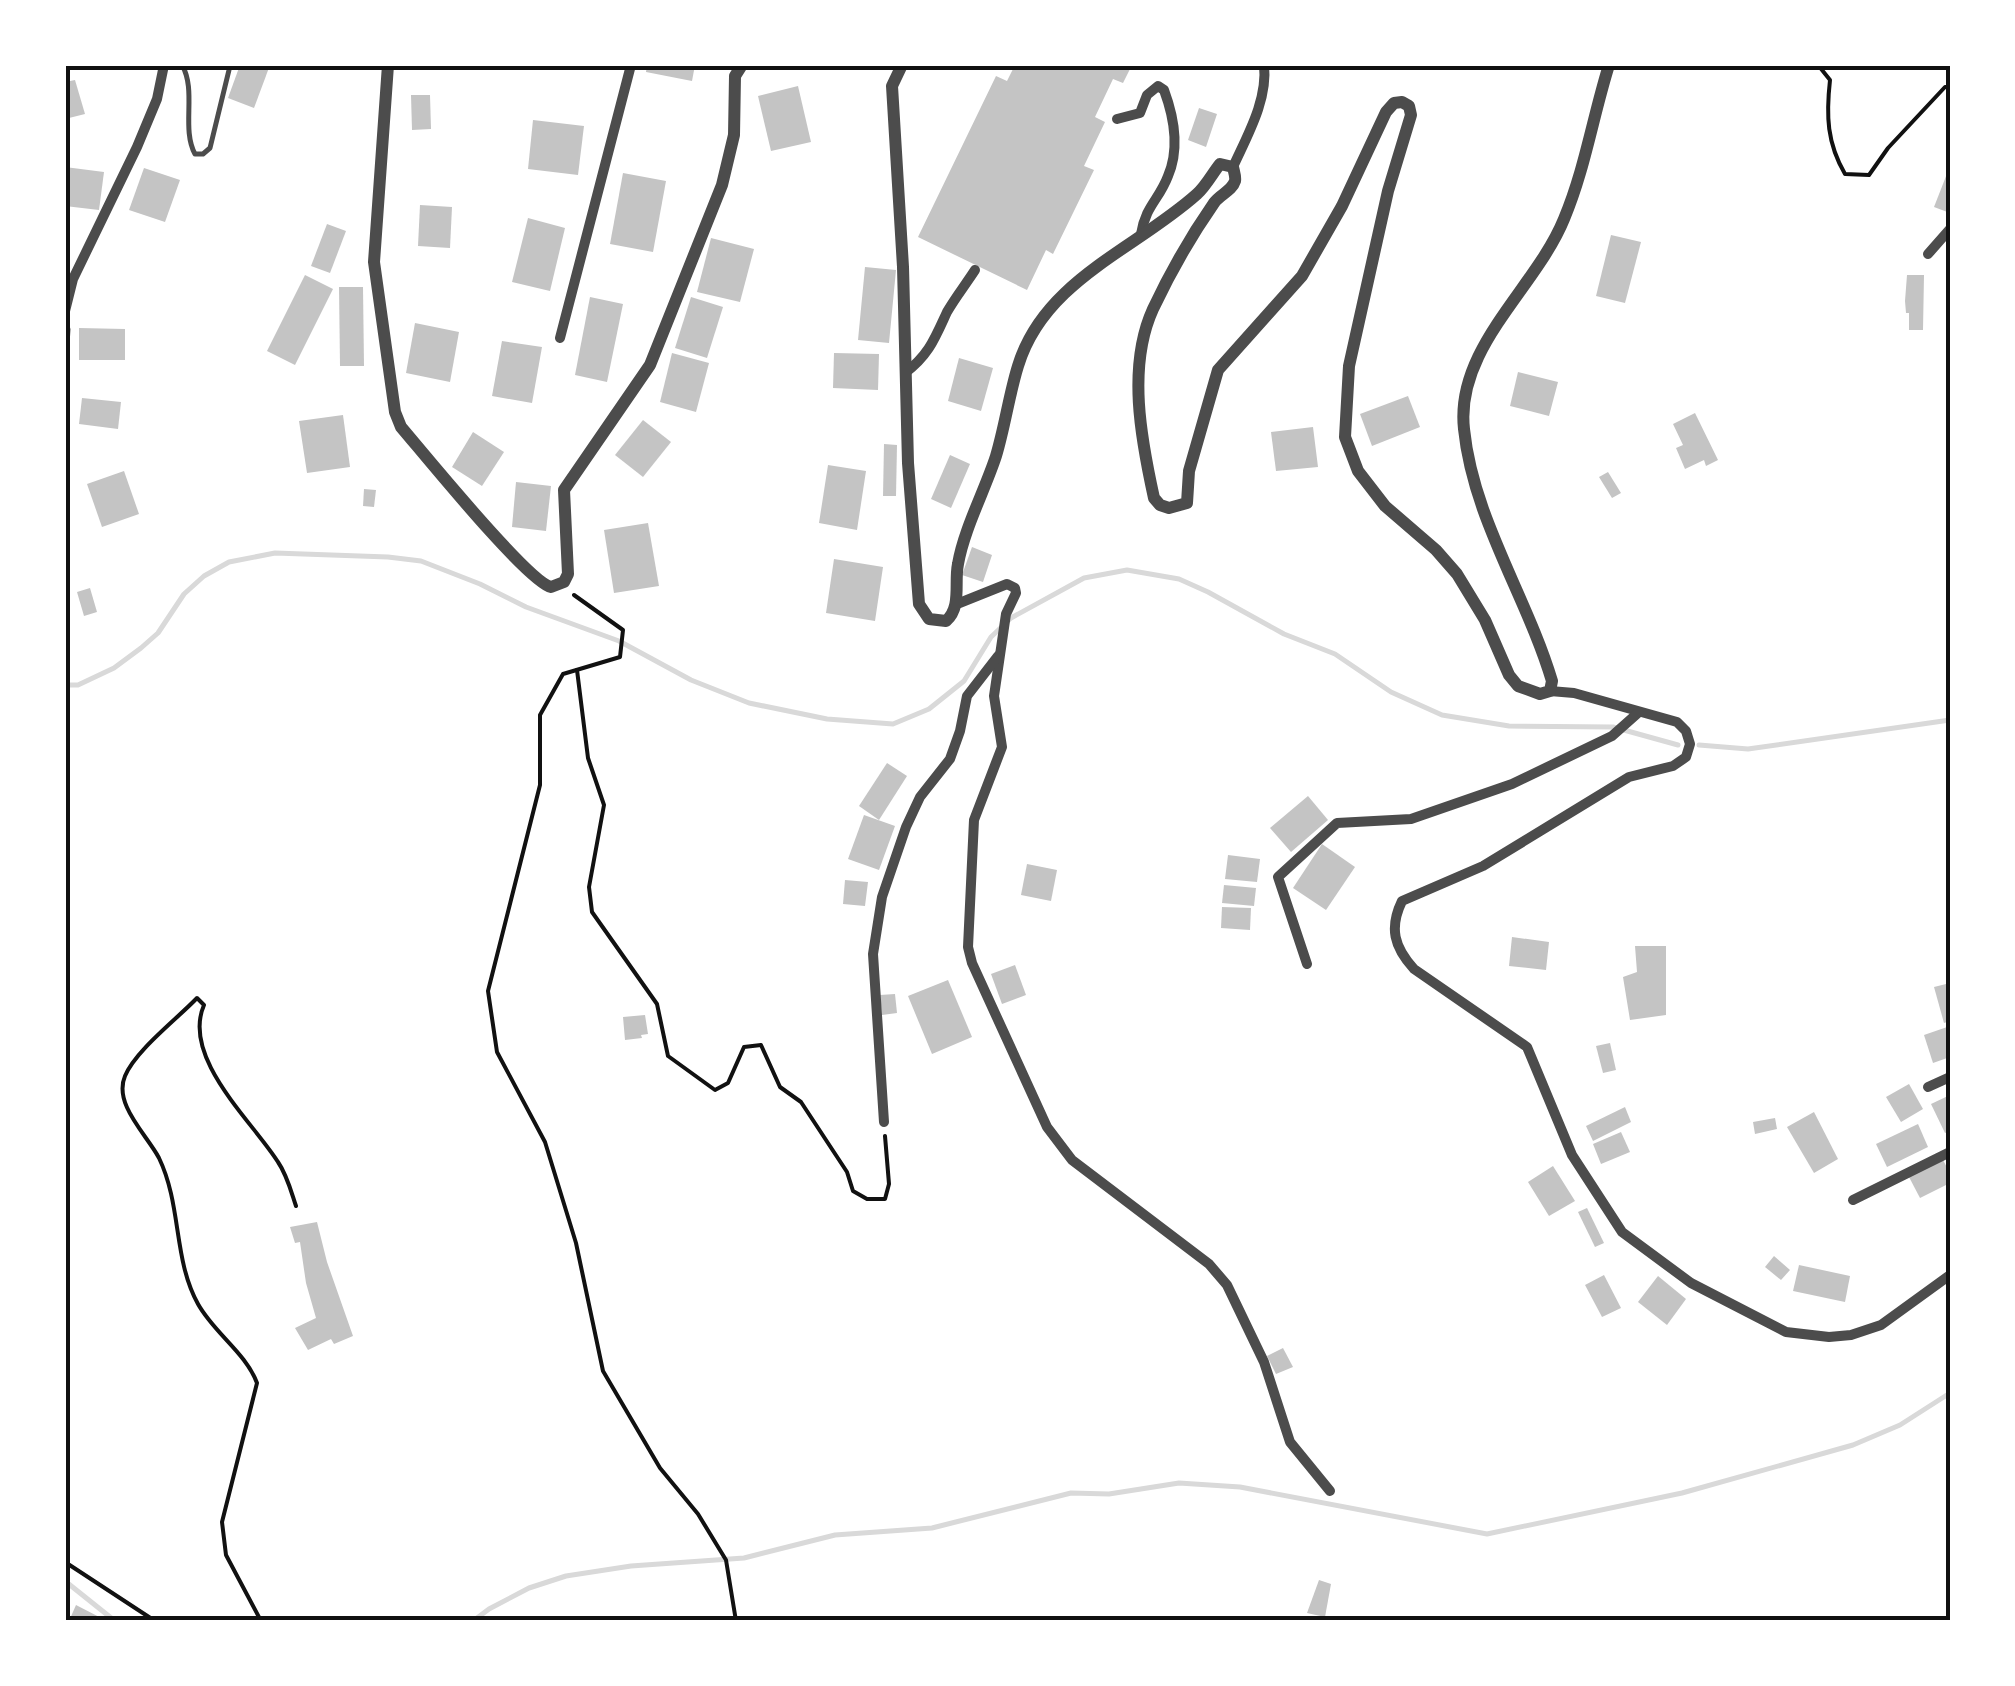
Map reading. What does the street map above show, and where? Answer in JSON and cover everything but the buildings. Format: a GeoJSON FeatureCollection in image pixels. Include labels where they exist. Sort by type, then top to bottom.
{"type":"FeatureCollection","features":[{"type":"Feature","properties":{"kind":"street"},"geometry":{"type":"LineString","coordinates":[[65,311],[73,279],[156,100],[164,65]]}},
{"type":"Feature","properties":{"kind":"street"},"geometry":{"type":"LineString","coordinates":[[388,65],[374,262],[394,412],[402,428],[546,587],[564,582],[568,574],[564,490],[650,365],[722,185],[734,135],[735,76],[742,65]]}},
{"type":"Feature","properties":{"kind":"street"},"geometry":{"type":"LineString","coordinates":[[560,338],[631,65]]}},
{"type":"Feature","properties":{"kind":"street"},"geometry":{"type":"LineString","coordinates":[[902,65],[892,86],[908,463],[920,604],[930,620],[946,622],[953,616],[959,554],[998,449],[1024,349],[1055,304],[1107,256],[1195,196],[1220,164],[1233,167]]}},
{"type":"Feature","properties":{"kind":"street"},"geometry":{"type":"LineString","coordinates":[[1264,65],[1256,116],[1233,167],[1234,185],[1217,198],[1195,232],[1152,311],[1140,348],[1140,397],[1154,498],[1169,508],[1187,503],[1189,471],[1218,370],[1302,276],[1342,206],[1386,112],[1402,102],[1409,106],[1411,115],[1388,191],[1350,366],[1344,416],[1350,456],[1385,506],[1436,550],[1457,574],[1485,620],[1509,675],[1529,692],[1574,694],[1677,722],[1686,731],[1690,744],[1686,757],[1674,766],[1629,777],[1483,866],[1402,901],[1393,919],[1401,955],[1414,969],[1527,1047],[1572,1155],[1622,1232],[1691,1283],[1786,1332],[1829,1337],[1851,1335],[1881,1324],[1950,1275]]}},
{"type":"Feature","properties":{"kind":"street"},"geometry":{"type":"LineString","coordinates":[[1550,691],[1548,666],[1472,472],[1464,408],[1480,355],[1562,224],[1579,180],[1609,65]]}},
{"type":"Feature","properties":{"kind":"street"},"geometry":{"type":"LineString","coordinates":[[1118,119],[1140,112],[1148,95],[1158,86],[1164,90],[1175,124],[1168,177],[1145,212],[1141,234]]}},
{"type":"Feature","properties":{"kind":"street"},"geometry":{"type":"LineString","coordinates":[[1928,254],[1950,228]]}},
{"type":"Feature","properties":{"kind":"street"},"geometry":{"type":"LineString","coordinates":[[906,373],[924,359],[948,310],[975,270]]}},
{"type":"Feature","properties":{"kind":"street"},"geometry":{"type":"LineString","coordinates":[[956,604],[1012,584],[1016,594],[1006,614],[994,696],[1002,747],[974,820],[969,929],[972,963],[1030,1093],[1059,1144],[1072,1160],[1187,1246],[1227,1286],[1264,1362],[1290,1442],[1330,1491]]}},
{"type":"Feature","properties":{"kind":"street"},"geometry":{"type":"LineString","coordinates":[[884,1122],[873,954],[882,898],[920,797],[950,760],[968,696],[999,655]]}},
{"type":"Feature","properties":{"kind":"street"},"geometry":{"type":"LineString","coordinates":[[1306,964],[1278,877],[1337,823],[1411,818],[1512,784],[1612,736],[1639,712]]}},
{"type":"Feature","properties":{"kind":"street"},"geometry":{"type":"LineString","coordinates":[[1928,1087],[1950,1077]]}},
{"type":"Feature","properties":{"kind":"street"},"geometry":{"type":"LineString","coordinates":[[1853,1200],[1950,1152]]}},
{"type":"Feature","properties":{"kind":"lane"},"geometry":{"type":"LineString","coordinates":[[182,65],[188,75],[190,143],[196,154],[204,154],[210,148],[229,70]]}},
{"type":"Feature","properties":{"kind":"lane"},"geometry":{"type":"LineString","coordinates":[[65,328],[65,374]]}},
{"type":"Feature","properties":{"kind":"lane"},"geometry":{"type":"LineString","coordinates":[[65,396],[66,436]]}},
{"type":"Feature","properties":{"kind":"path"},"geometry":{"type":"LineString","coordinates":[[1818,65],[1830,80],[1827,110],[1832,153],[1845,174],[1869,176],[1922,110],[1945,87],[1950,88]]}},
{"type":"Feature","properties":{"kind":"path"},"geometry":{"type":"LineString","coordinates":[[568,574],[574,597],[623,630],[620,657],[563,674],[540,715],[540,785],[488,991],[496,1052],[545,1142],[576,1243],[603,1371],[660,1468],[698,1514],[726,1560],[736,1621]]}},
{"type":"Feature","properties":{"kind":"path"},"geometry":{"type":"LineString","coordinates":[[577,670],[588,758],[604,805],[589,887],[592,912],[656,1004],[668,1056],[715,1090],[728,1083],[744,1046],[762,1045],[780,1086],[802,1102],[847,1172],[853,1190],[867,1199],[885,1199],[889,1184],[884,1122]]}},
{"type":"Feature","properties":{"kind":"path"},"geometry":{"type":"LineString","coordinates":[[262,1621],[226,1556],[222,1522],[257,1384],[196,1302],[184,1271],[173,1193],[158,1156],[122,1092],[124,1078],[134,1061],[198,998],[204,1005],[200,1015],[202,1040],[219,1084],[282,1168],[296,1206]]}},
{"type":"Feature","properties":{"kind":"path"},"geometry":{"type":"LineString","coordinates":[[65,1562],[155,1621]]}},
{"type":"Feature","properties":{"kind":"waterway"},"geometry":{"type":"LineString","coordinates":[[65,685],[78,685],[114,668],[141,648],[158,633],[184,594],[204,576],[229,562],[275,553],[388,557],[421,561],[480,584],[526,607],[619,641],[691,680],[749,703],[827,719],[893,724],[929,709],[964,681],[991,637],[1011,618],[1084,578],[1127,570],[1179,579],[1208,592],[1284,634],[1335,654],[1391,692],[1442,715],[1509,726],[1613,727],[1678,745]]}},
{"type":"Feature","properties":{"kind":"waterway"},"geometry":{"type":"LineString","coordinates":[[1699,745],[1748,749],[1950,720]]}},
{"type":"Feature","properties":{"kind":"waterway"},"geometry":{"type":"LineString","coordinates":[[473,1621],[529,1588],[566,1576],[631,1566],[744,1558],[835,1535],[932,1528],[1071,1493],[1109,1494],[1179,1483],[1240,1487],[1487,1534],[1682,1493],[1853,1445],[1900,1425],[1950,1393]]}},
{"type":"Feature","properties":{"kind":"waterway"},"geometry":{"type":"LineString","coordinates":[[65,1581],[115,1621]]}}]}
